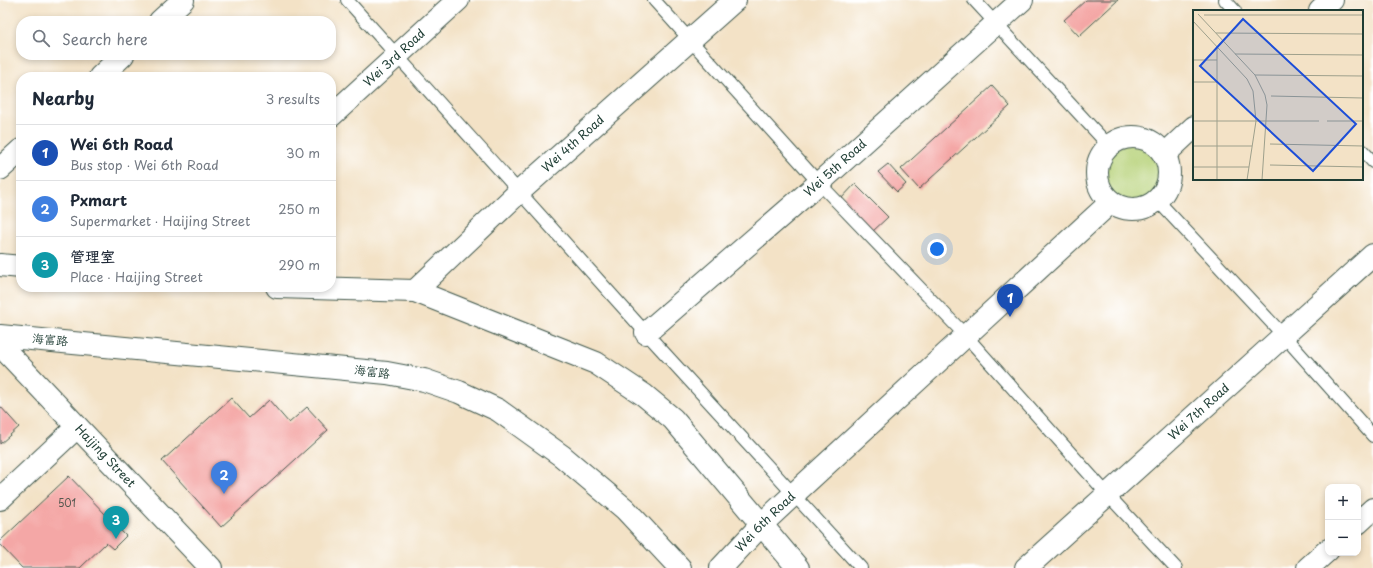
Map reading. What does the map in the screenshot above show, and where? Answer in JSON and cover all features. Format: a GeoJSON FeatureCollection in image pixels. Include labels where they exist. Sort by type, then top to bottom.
{"type":"FeatureCollection","features":[{"type":"Feature","properties":{"kind":"street"},"geometry":{"type":"LineString","coordinates":[[165,16],[183,0]]}},
{"type":"Feature","properties":{"kind":"street","name":"Wei 3rd Road"},"geometry":{"type":"LineString","coordinates":[[336,111],[458,0]]}},
{"type":"Feature","properties":{"kind":"street","name":"Wei 4th Road"},"geometry":{"type":"LineString","coordinates":[[415,291],[519,192],[735,0]]}},
{"type":"Feature","properties":{"kind":"street","name":"Wei 5th Road"},"geometry":{"type":"LineString","coordinates":[[646,333],[819,183],[1022,0]]}},
{"type":"Feature","properties":{"kind":"street"},"geometry":{"type":"LineString","coordinates":[[1321,10],[1332,0]]}},
{"type":"Feature","properties":{"kind":"street"},"geometry":{"type":"LineString","coordinates":[[105,72],[119,60]]}},
{"type":"Feature","properties":{"kind":"street"},"geometry":{"type":"LineString","coordinates":[[1164,155],[1193,128]]}},
{"type":"Feature","properties":{"kind":"street"},"geometry":{"type":"LineString","coordinates":[[1141,138],[1158,147],[1164,155],[1168,164],[1168,179],[1166,188],[1157,200],[1142,208],[1122,208],[1112,202],[1102,191],[1098,180],[1098,171],[1100,160],[1110,146],[1124,139],[1141,138]]}},
{"type":"Feature","properties":{"kind":"street","name":"Wei 6th Road"},"geometry":{"type":"LineString","coordinates":[[721,568],[762,524],[794,494],[1112,202]]}},
{"type":"Feature","properties":{"kind":"street","name":"Wei 7th Road"},"geometry":{"type":"LineString","coordinates":[[1026,568],[1373,255]]}},
{"type":"Feature","properties":{"kind":"street"},"geometry":{"type":"LineString","coordinates":[[0,265],[16,267]]}},
{"type":"Feature","properties":{"kind":"street"},"geometry":{"type":"LineString","coordinates":[[336,289],[415,291],[596,363],[644,395],[673,419],[798,568]]}},
{"type":"Feature","properties":{"kind":"street","name":"海富路"},"geometry":{"type":"LineString","coordinates":[[0,336],[380,372],[424,380],[459,392],[498,410],[562,456],[625,509],[680,568]]}},
{"type":"Feature","properties":{"kind":"street","name":"Haijing Street"},"geometry":{"type":"LineString","coordinates":[[0,345],[211,568]]}},
{"type":"Feature","properties":{"kind":"street"},"geometry":{"type":"LineString","coordinates":[[0,499],[77,427]]}},
{"type":"Feature","properties":{"kind":"street"},"geometry":{"type":"LineString","coordinates":[[1361,520],[1373,509]]}},
{"type":"Feature","properties":{"kind":"street"},"geometry":{"type":"LineString","coordinates":[[1308,568],[1325,553]]}},
{"type":"Feature","properties":{"kind":"lane"},"geometry":{"type":"LineString","coordinates":[[346,0],[646,333],[861,568]]}},
{"type":"Feature","properties":{"kind":"lane"},"geometry":{"type":"LineString","coordinates":[[654,0],[819,183],[966,336],[1108,495],[1176,568]]}},
{"type":"Feature","properties":{"kind":"lane"},"geometry":{"type":"LineString","coordinates":[[974,0],[1110,146]]}},
{"type":"Feature","properties":{"kind":"lane"},"geometry":{"type":"LineString","coordinates":[[1225,0],[1234,10]]}},
{"type":"Feature","properties":{"kind":"lane"},"geometry":{"type":"LineString","coordinates":[[1363,151],[1373,162]]}},
{"type":"Feature","properties":{"kind":"lane"},"geometry":{"type":"LineString","coordinates":[[1157,200],[1284,336],[1373,436]]}},
{"type":"Feature","properties":{"kind":"green space"},"geometry":{"type":"Polygon","coordinates":[[[1135,142],[1152,147],[1157,151],[1161,156],[1166,173],[1161,190],[1157,195],[1152,199],[1135,204],[1118,199],[1113,195],[1109,190],[1104,173],[1109,156],[1113,151],[1118,147],[1135,142]]]}},
{"type":"Feature","properties":{"kind":"building"},"geometry":{"type":"Polygon","coordinates":[[[1086,0],[1118,0],[1079,36],[1064,20],[1086,0]]]}},
{"type":"Feature","properties":{"kind":"building"},"geometry":{"type":"Polygon","coordinates":[[[992,86],[1010,106],[919,189],[901,169],[992,86]]]}},
{"type":"Feature","properties":{"kind":"building"},"geometry":{"type":"Polygon","coordinates":[[[888,164],[906,184],[897,192],[878,172],[888,164]]]}},
{"type":"Feature","properties":{"kind":"building"},"geometry":{"type":"Polygon","coordinates":[[[855,184],[888,217],[872,232],[840,200],[855,184]]]}},
{"type":"Feature","properties":{"kind":"building"},"geometry":{"type":"Polygon","coordinates":[[[231,398],[249,418],[269,400],[289,423],[307,407],[328,430],[221,527],[162,461],[231,398]]]}},
{"type":"Feature","properties":{"kind":"building"},"geometry":{"type":"Polygon","coordinates":[[[0,406],[19,427],[0,444],[0,406]]]}},
{"type":"Feature","properties":{"kind":"building"},"geometry":{"type":"Polygon","coordinates":[[[69,476],[126,536],[113,549],[106,543],[80,568],[22,568],[0,545],[0,541],[69,476]]]}},
{"type":"Feature","properties":{"kind":"place","name":"Wei 6th Road"},"geometry":{"type":"Point","coordinates":[1010,317]}},
{"type":"Feature","properties":{"kind":"place","name":"Pxmart"},"geometry":{"type":"Point","coordinates":[224,494]}},
{"type":"Feature","properties":{"kind":"place","name":"管理室"},"geometry":{"type":"Point","coordinates":[116,539]}}]}
